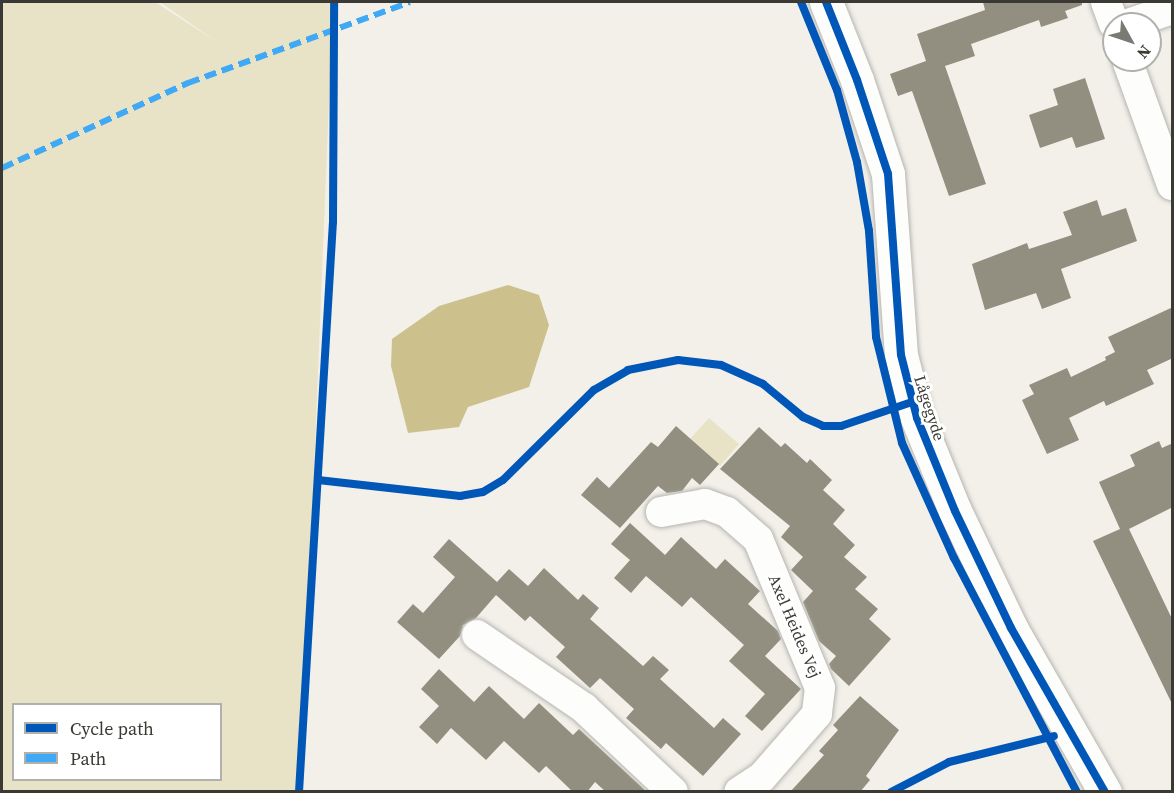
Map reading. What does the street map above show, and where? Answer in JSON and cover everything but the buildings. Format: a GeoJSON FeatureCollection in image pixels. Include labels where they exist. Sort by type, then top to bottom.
{"type":"FeatureCollection","features":[{"type":"Feature","properties":{"kind":"street","name":"Lågegyde"},"geometry":{"type":"LineString","coordinates":[[826,2],[857,80],[888,174],[901,356],[917,418],[955,511],[1006,618],[1106,792]]}},
{"type":"Feature","properties":{"kind":"street"},"geometry":{"type":"LineString","coordinates":[[1131,72],[1173,185]]}},
{"type":"Feature","properties":{"kind":"street","name":"Axel Heides Vej"},"geometry":{"type":"LineString","coordinates":[[661,512],[705,504],[727,512],[758,539],[820,688],[817,714],[762,777],[739,792]]}},
{"type":"Feature","properties":{"kind":"street"},"geometry":{"type":"LineString","coordinates":[[477,634],[584,708],[673,792]]}},
{"type":"Feature","properties":{"kind":"shaded area"},"geometry":{"type":"Polygon","coordinates":[[[2,2],[155,2],[217,42],[160,2],[333,2],[301,791],[2,791],[2,2]]]}},
{"type":"Feature","properties":{"kind":"shaded area"},"geometry":{"type":"Polygon","coordinates":[[[508,285],[539,295],[549,325],[529,387],[468,407],[459,427],[408,433],[391,366],[392,339],[439,306],[508,285]]]}},
{"type":"Feature","properties":{"kind":"shaded area"},"geometry":{"type":"Polygon","coordinates":[[[709,418],[739,444],[720,466],[690,439],[709,418]]]}},
{"type":"Feature","properties":{"kind":"marked path"},"geometry":{"type":"LineString","coordinates":[[2,168],[188,83],[410,2]]}},
{"type":"Feature","properties":{"kind":"cycle path"},"geometry":{"type":"LineString","coordinates":[[299,792],[333,222],[334,2]]}},
{"type":"Feature","properties":{"kind":"cycle path"},"geometry":{"type":"LineString","coordinates":[[801,2],[837,90],[857,162],[869,231],[876,337],[902,443],[954,558],[1077,792]]}},
{"type":"Feature","properties":{"kind":"cycle path"},"geometry":{"type":"LineString","coordinates":[[826,2],[857,80],[888,174],[901,355],[917,418],[955,511],[1011,628],[1105,792]]}},
{"type":"Feature","properties":{"kind":"cycle path"},"geometry":{"type":"LineString","coordinates":[[318,480],[460,496],[483,492],[503,480],[594,390],[628,370],[678,360],[721,365],[763,384],[803,417],[823,426],[841,426],[912,402]]}},
{"type":"Feature","properties":{"kind":"cycle path"},"geometry":{"type":"LineString","coordinates":[[891,792],[949,762],[1054,736]]}}]}
